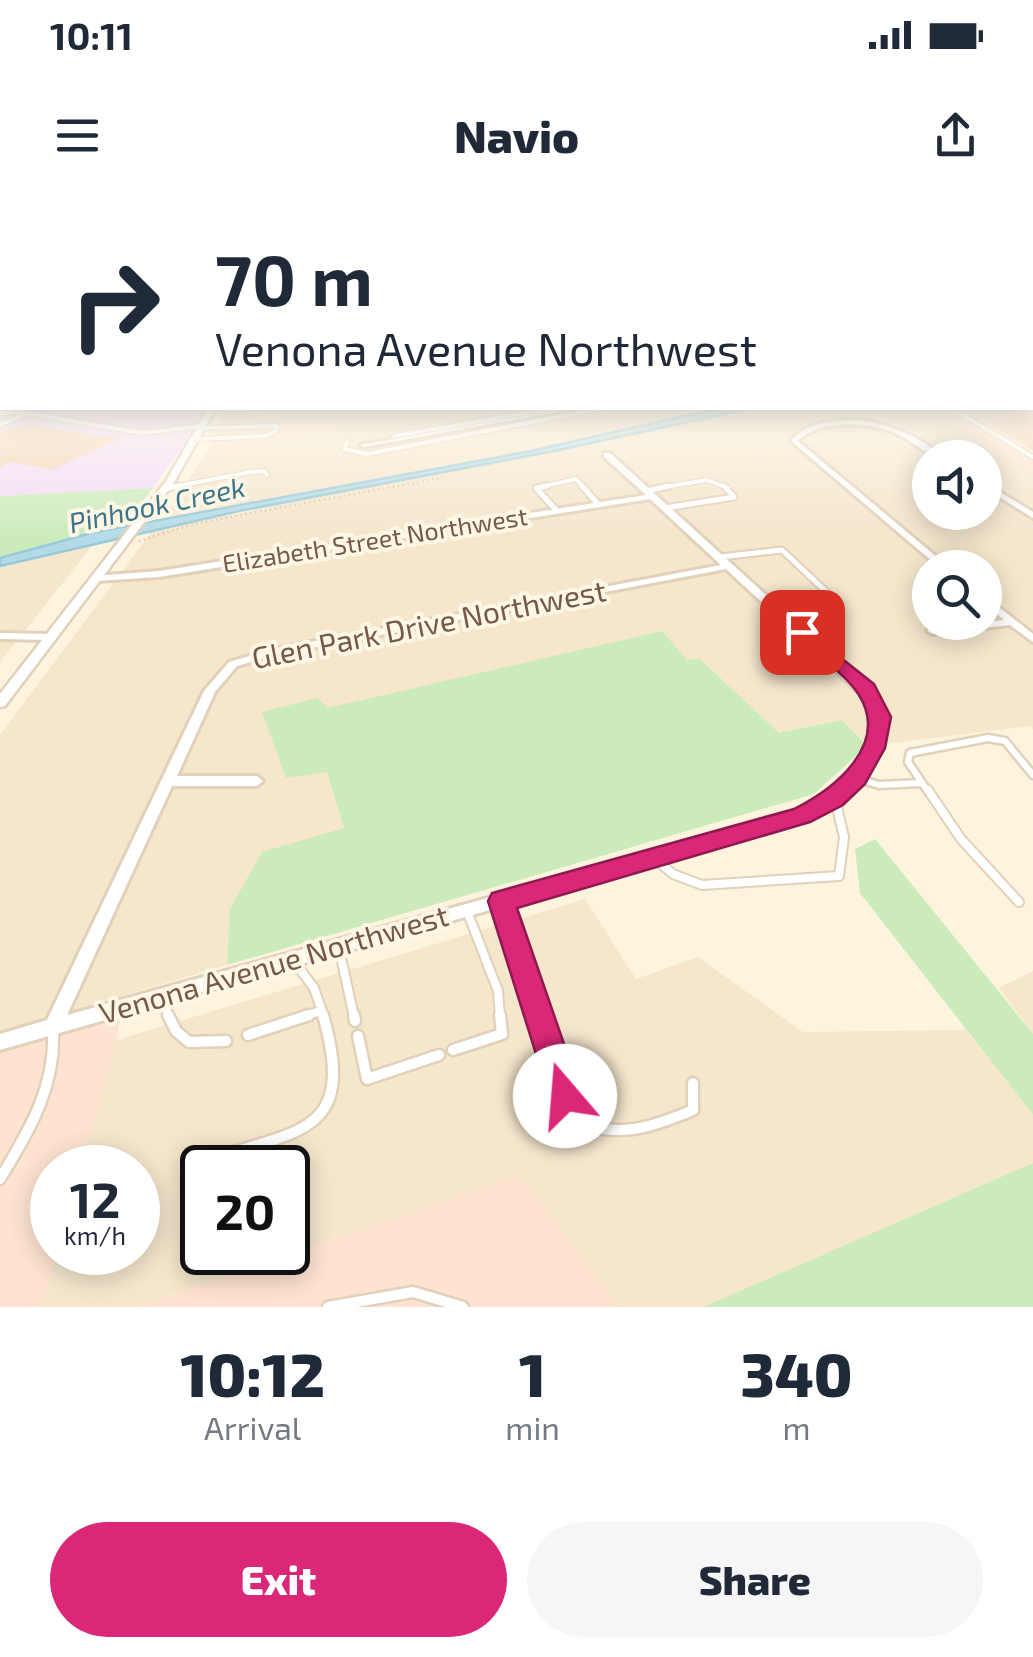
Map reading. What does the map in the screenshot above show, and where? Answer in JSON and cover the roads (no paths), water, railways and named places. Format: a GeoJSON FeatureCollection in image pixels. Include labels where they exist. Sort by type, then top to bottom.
{"type":"FeatureCollection","features":[{"type":"Feature","properties":{"kind":"street"},"geometry":{"type":"LineString","coordinates":[[364,446],[415,437]]}},
{"type":"Feature","properties":{"kind":"street"},"geometry":{"type":"LineString","coordinates":[[799,437],[794,441],[924,550]]}},
{"type":"Feature","properties":{"kind":"street"},"geometry":{"type":"LineString","coordinates":[[0,703],[166,488],[198,439]]}},
{"type":"Feature","properties":{"kind":"street","name":"Venona Avenue Northwest"},"geometry":{"type":"LineString","coordinates":[[0,1042],[802,816],[834,799],[856,778],[880,732],[876,701],[607,454]]}},
{"type":"Feature","properties":{"kind":"street","name":"Elizabeth Street Northwest"},"geometry":{"type":"LineString","coordinates":[[96,578],[159,574],[650,494]]}},
{"type":"Feature","properties":{"kind":"street"},"geometry":{"type":"LineString","coordinates":[[1002,496],[1033,516]]}},
{"type":"Feature","properties":{"kind":"street","name":"Glen Park Drive Northwest"},"geometry":{"type":"LineString","coordinates":[[53,1027],[210,692],[233,664],[273,652],[724,562]]}},
{"type":"Feature","properties":{"kind":"street"},"geometry":{"type":"LineString","coordinates":[[1002,613],[1033,639]]}},
{"type":"Feature","properties":{"kind":"street"},"geometry":{"type":"LineString","coordinates":[[1002,623],[1013,622]]}},
{"type":"Feature","properties":{"kind":"street"},"geometry":{"type":"LineString","coordinates":[[0,636],[50,637]]}},
{"type":"Feature","properties":{"kind":"street"},"geometry":{"type":"LineString","coordinates":[[168,780],[257,781]]}},
{"type":"Feature","properties":{"kind":"lane"},"geometry":{"type":"LineString","coordinates":[[198,439],[233,437]]}},
{"type":"Feature","properties":{"kind":"lane"},"geometry":{"type":"LineString","coordinates":[[399,437],[408,438]]}},
{"type":"Feature","properties":{"kind":"lane"},"geometry":{"type":"LineString","coordinates":[[997,437],[1033,456]]}},
{"type":"Feature","properties":{"kind":"lane"},"geometry":{"type":"LineString","coordinates":[[347,442],[344,449],[348,452],[365,455],[408,438]]}},
{"type":"Feature","properties":{"kind":"lane"},"geometry":{"type":"LineString","coordinates":[[166,488],[251,472],[267,475]]}},
{"type":"Feature","properties":{"kind":"lane"},"geometry":{"type":"LineString","coordinates":[[557,511],[536,488],[576,479],[598,505]]}},
{"type":"Feature","properties":{"kind":"lane"},"geometry":{"type":"LineString","coordinates":[[650,494],[718,480],[734,497],[665,508]]}},
{"type":"Feature","properties":{"kind":"lane"},"geometry":{"type":"LineString","coordinates":[[724,562],[782,550],[835,600],[778,611]]}},
{"type":"Feature","properties":{"kind":"lane"},"geometry":{"type":"LineString","coordinates":[[1019,902],[961,839],[908,762],[910,753],[988,738],[1005,741],[1033,775]]}},
{"type":"Feature","properties":{"kind":"lane"},"geometry":{"type":"LineString","coordinates":[[856,778],[879,785],[920,783]]}},
{"type":"Feature","properties":{"kind":"lane"},"geometry":{"type":"LineString","coordinates":[[654,858],[674,874],[702,884],[839,876],[846,857],[843,821],[834,799]]}},
{"type":"Feature","properties":{"kind":"lane"},"geometry":{"type":"LineString","coordinates":[[501,901],[575,1120],[594,1132],[653,1126],[693,1110],[694,1083]]}},
{"type":"Feature","properties":{"kind":"lane"},"geometry":{"type":"LineString","coordinates":[[453,1050],[502,1034],[494,979],[467,911]]}},
{"type":"Feature","properties":{"kind":"lane"},"geometry":{"type":"LineString","coordinates":[[339,947],[355,1021]]}},
{"type":"Feature","properties":{"kind":"lane"},"geometry":{"type":"LineString","coordinates":[[251,1145],[319,1122],[334,1080],[316,990],[293,960]]}},
{"type":"Feature","properties":{"kind":"lane"},"geometry":{"type":"LineString","coordinates":[[161,997],[174,1032],[183,1040],[210,1045],[226,1042]]}},
{"type":"Feature","properties":{"kind":"lane"},"geometry":{"type":"LineString","coordinates":[[248,1035],[320,1011]]}},
{"type":"Feature","properties":{"kind":"lane"},"geometry":{"type":"LineString","coordinates":[[0,1178],[50,1090],[57,1058],[53,1027]]}},
{"type":"Feature","properties":{"kind":"lane"},"geometry":{"type":"LineString","coordinates":[[358,1036],[367,1079],[439,1055]]}},
{"type":"Feature","properties":{"kind":"lane"},"geometry":{"type":"LineString","coordinates":[[328,1307],[413,1292],[463,1307]]}},
{"type":"Feature","properties":{"kind":"water"},"geometry":{"type":"Polygon","coordinates":[[[594,437],[620,437],[239,511],[0,566],[0,558],[95,532],[594,437]]]}},
{"type":"Feature","properties":{"kind":"water label","name":"Pinhook Creek"},"geometry":{"type":"Point","coordinates":[157,505]}}]}
